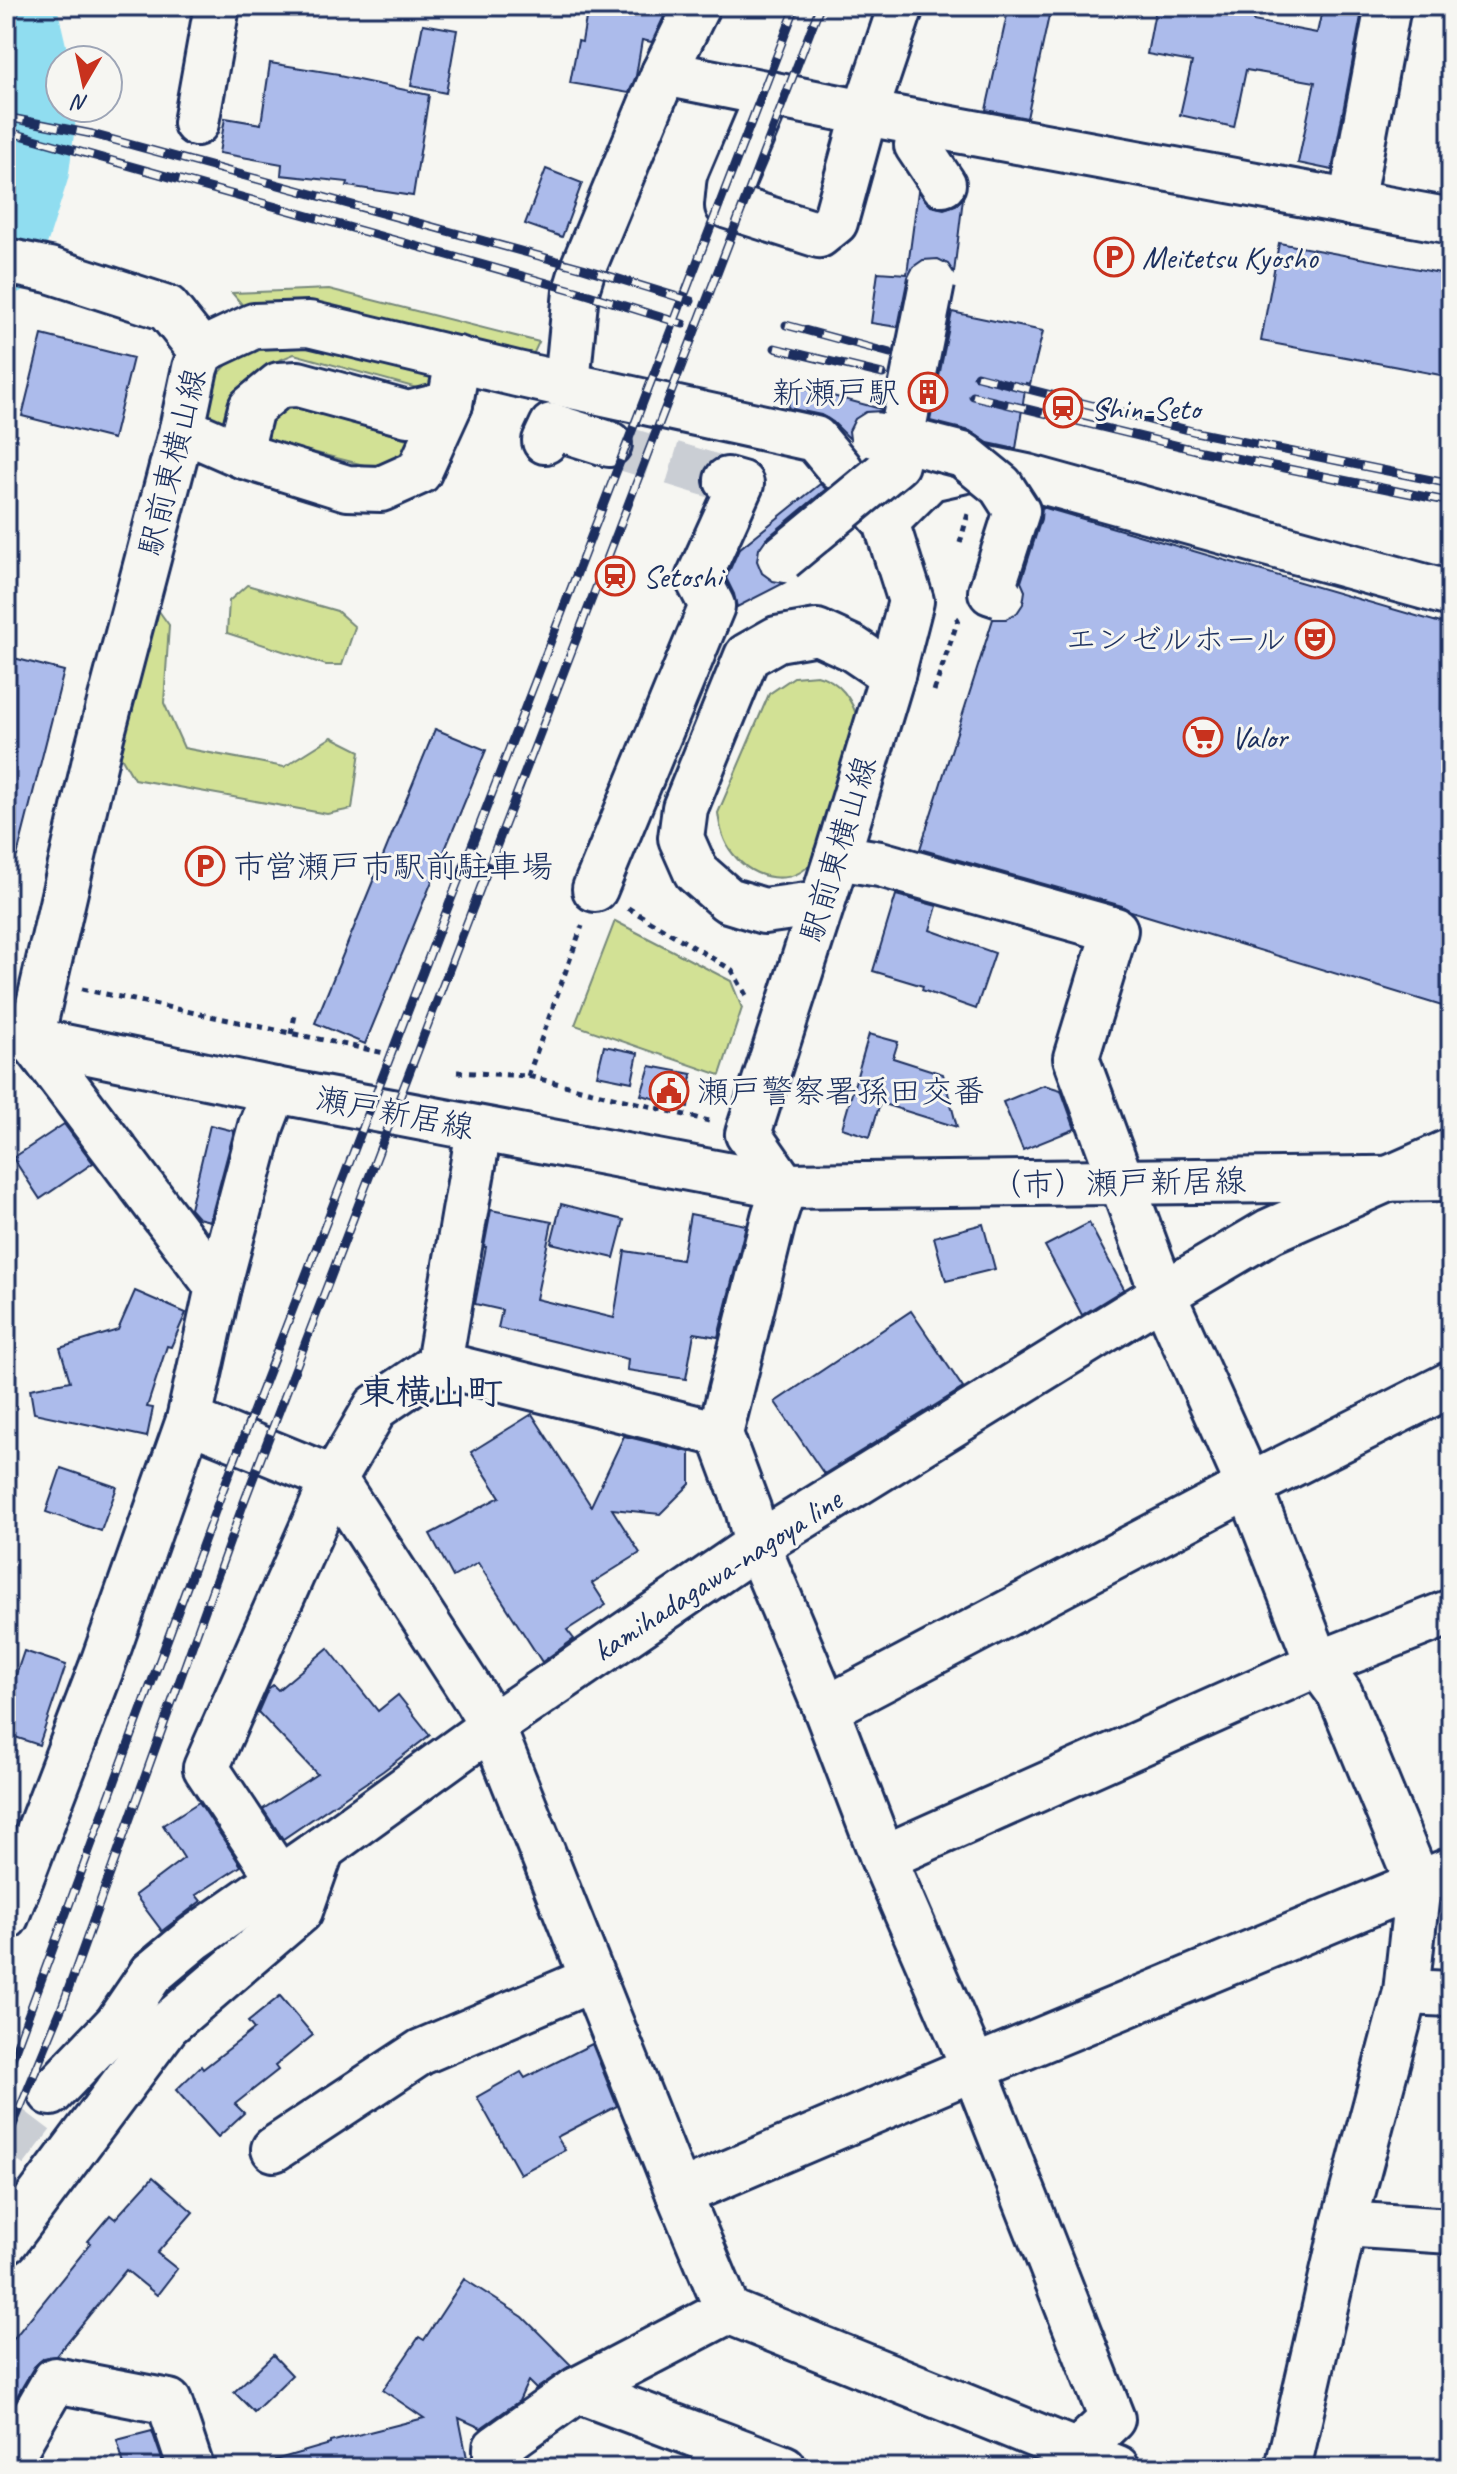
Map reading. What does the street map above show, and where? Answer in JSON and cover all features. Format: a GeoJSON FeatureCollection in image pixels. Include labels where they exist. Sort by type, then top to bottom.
{"type":"FeatureCollection","features":[{"type":"Feature","properties":{"kind":"street"},"geometry":{"type":"LineString","coordinates":[[196,123],[217,6]]}},
{"type":"Feature","properties":{"kind":"street"},"geometry":{"type":"LineString","coordinates":[[567,384],[576,291],[583,268],[664,73],[697,6]]}},
{"type":"Feature","properties":{"kind":"street"},"geometry":{"type":"LineString","coordinates":[[769,94],[730,186],[728,206],[819,235],[835,222],[865,113],[901,6]]}},
{"type":"Feature","properties":{"kind":"street"},"geometry":{"type":"LineString","coordinates":[[1351,203],[1388,6]]}},
{"type":"Feature","properties":{"kind":"street"},"geometry":{"type":"LineString","coordinates":[[664,73],[922,124],[1451,221]]}},
{"type":"Feature","properties":{"kind":"street"},"geometry":{"type":"LineString","coordinates":[[922,124],[917,145],[943,184]]}},
{"type":"Feature","properties":{"kind":"street"},"geometry":{"type":"LineString","coordinates":[[6,261],[49,270],[167,308],[201,351]]}},
{"type":"Feature","properties":{"kind":"street"},"geometry":{"type":"LineString","coordinates":[[782,558],[896,464],[888,437],[932,283]]}},
{"type":"Feature","properties":{"kind":"street","name":"駅前東横山線"},"geometry":{"type":"LineString","coordinates":[[19,1037],[47,976],[97,752],[201,351],[254,326],[309,324],[815,439],[840,469]]}},
{"type":"Feature","properties":{"kind":"street"},"geometry":{"type":"LineString","coordinates":[[182,429],[244,456],[347,488],[381,489],[419,472],[450,404],[458,359]]}},
{"type":"Feature","properties":{"kind":"street"},"geometry":{"type":"LineString","coordinates":[[244,456],[244,436],[251,408],[279,385],[298,384],[408,414],[450,404]]}},
{"type":"Feature","properties":{"kind":"street"},"geometry":{"type":"LineString","coordinates":[[545,441],[552,426],[609,444]]}},
{"type":"Feature","properties":{"kind":"street"},"geometry":{"type":"LineString","coordinates":[[888,437],[963,455],[1001,486],[1017,511],[987,592]]}},
{"type":"Feature","properties":{"kind":"street","name":"駅前東横山線"},"geometry":{"type":"LineString","coordinates":[[784,1186],[748,1134],[837,857],[911,601],[879,514],[930,478],[979,467],[1042,481],[1451,594]]}},
{"type":"Feature","properties":{"kind":"street"},"geometry":{"type":"LineString","coordinates":[[595,889],[719,600],[698,579],[741,484],[727,480]]}},
{"type":"Feature","properties":{"kind":"street"},"geometry":{"type":"LineString","coordinates":[[821,903],[764,911],[728,900],[696,872],[681,838],[685,808],[747,656],[777,639],[817,632],[852,648],[892,675]]}},
{"type":"Feature","properties":{"kind":"street"},"geometry":{"type":"LineString","coordinates":[[837,857],[880,864],[1115,930],[1076,1058],[1163,1294],[1249,1486],[1318,1664],[1340,1694],[1434,1877],[1344,2224],[1288,2468]]}},
{"type":"Feature","properties":{"kind":"street"},"geometry":{"type":"LineString","coordinates":[[19,1037],[218,1287]]}},
{"type":"Feature","properties":{"kind":"street","name":"瀬戸新居線"},"geometry":{"type":"LineString","coordinates":[[19,1037],[479,1130],[784,1186]]}},
{"type":"Feature","properties":{"kind":"street"},"geometry":{"type":"LineString","coordinates":[[6,1917],[101,1669],[189,1420],[218,1287],[261,1126],[275,1090]]}},
{"type":"Feature","properties":{"kind":"street"},"geometry":{"type":"LineString","coordinates":[[279,1878],[206,1768],[334,1479],[376,1407],[439,1364],[479,1130]]}},
{"type":"Feature","properties":{"kind":"street","name":"kamihadagawa-nagoya line"},"geometry":{"type":"LineString","coordinates":[[51,2093],[117,2024],[151,1974],[194,1938],[492,1726],[757,1545],[1270,1231],[1451,1151]]}},
{"type":"Feature","properties":{"kind":"street","name":"（市）瀬戸新居線"},"geometry":{"type":"LineString","coordinates":[[784,1186],[1451,1178]]}},
{"type":"Feature","properties":{"kind":"street"},"geometry":{"type":"LineString","coordinates":[[189,1420],[334,1479],[492,1726],[728,2311],[1085,2463],[1112,2419],[974,2068],[883,1858],[826,1709],[757,1545],[748,1509],[720,1434],[784,1186]]}},
{"type":"Feature","properties":{"kind":"street"},"geometry":{"type":"LineString","coordinates":[[439,1364],[720,1434]]}},
{"type":"Feature","properties":{"kind":"street"},"geometry":{"type":"LineString","coordinates":[[826,1709],[1249,1486],[1451,1384]]}},
{"type":"Feature","properties":{"kind":"street"},"geometry":{"type":"LineString","coordinates":[[883,1858],[1318,1664],[1451,1612]]}},
{"type":"Feature","properties":{"kind":"street"},"geometry":{"type":"LineString","coordinates":[[6,2241],[167,2025],[300,1911],[322,1849]]}},
{"type":"Feature","properties":{"kind":"street"},"geometry":{"type":"LineString","coordinates":[[679,2194],[1434,1877]]}},
{"type":"Feature","properties":{"kind":"street"},"geometry":{"type":"LineString","coordinates":[[274,2149],[421,2052],[593,1979]]}},
{"type":"Feature","properties":{"kind":"street"},"geometry":{"type":"LineString","coordinates":[[1406,1992],[1451,1994]]}},
{"type":"Feature","properties":{"kind":"street"},"geometry":{"type":"LineString","coordinates":[[1344,2224],[1451,2231]]}},
{"type":"Feature","properties":{"kind":"street"},"geometry":{"type":"LineString","coordinates":[[496,2468],[496,2448],[577,2390],[728,2311]]}},
{"type":"Feature","properties":{"kind":"street"},"geometry":{"type":"LineString","coordinates":[[6,2465],[55,2380],[169,2402],[191,2468]]}},
{"type":"Feature","properties":{"kind":"street"},"geometry":{"type":"LineString","coordinates":[[577,2390],[784,2468]]}},
{"type":"Feature","properties":{"kind":"path"},"geometry":{"type":"LineString","coordinates":[[528,1076],[595,889],[732,970],[751,1002]]}},
{"type":"Feature","properties":{"kind":"path"},"geometry":{"type":"LineString","coordinates":[[47,976],[88,991],[394,1055]]}},
{"type":"Feature","properties":{"kind":"path"},"geometry":{"type":"LineString","coordinates":[[291,1034],[295,1015]]}},
{"type":"Feature","properties":{"kind":"path"},"geometry":{"type":"LineString","coordinates":[[457,1072],[528,1076],[716,1123]]}},
{"type":"Feature","properties":{"kind":"green space"},"geometry":{"type":"Polygon","coordinates":[[[329,289],[539,342],[531,359],[251,315],[232,293],[329,289]]]}},
{"type":"Feature","properties":{"kind":"green space"},"geometry":{"type":"Polygon","coordinates":[[[293,335],[436,374],[435,393],[294,354],[265,366],[230,418],[214,423],[205,411],[208,386],[245,344],[293,335]]]}},
{"type":"Feature","properties":{"kind":"green space"},"geometry":{"type":"Polygon","coordinates":[[[290,405],[407,439],[407,452],[380,465],[364,465],[269,441],[262,427],[290,405]]]}},
{"type":"Feature","properties":{"kind":"green space"},"geometry":{"type":"Polygon","coordinates":[[[247,585],[337,611],[355,627],[342,665],[326,665],[227,633],[229,601],[247,585]]]}},
{"type":"Feature","properties":{"kind":"green space"},"geometry":{"type":"Polygon","coordinates":[[[156,607],[169,625],[164,703],[184,748],[284,767],[332,737],[360,751],[352,809],[327,814],[134,779],[120,755],[156,607]]]}},
{"type":"Feature","properties":{"kind":"green space"},"geometry":{"type":"Polygon","coordinates":[[[817,675],[832,681],[844,692],[858,721],[814,860],[795,875],[762,875],[742,863],[730,849],[722,835],[718,813],[769,694],[794,677],[817,675]]]}},
{"type":"Feature","properties":{"kind":"green space"},"geometry":{"type":"Polygon","coordinates":[[[615,921],[731,981],[742,1008],[720,1075],[575,1025],[615,921]]]}},
{"type":"Feature","properties":{"kind":"building"},"geometry":{"type":"Polygon","coordinates":[[[588,6],[669,6],[652,42],[642,40],[636,76],[629,93],[570,83],[588,6]]]}},
{"type":"Feature","properties":{"kind":"building"},"geometry":{"type":"Polygon","coordinates":[[[1009,6],[1050,11],[1027,118],[986,110],[1009,6]]]}},
{"type":"Feature","properties":{"kind":"building"},"geometry":{"type":"Polygon","coordinates":[[[1156,6],[1256,6],[1253,21],[1317,33],[1323,6],[1363,6],[1332,170],[1298,163],[1315,82],[1246,70],[1234,127],[1180,115],[1192,62],[1147,54],[1156,6]]]}},
{"type":"Feature","properties":{"kind":"building"},"geometry":{"type":"Polygon","coordinates":[[[423,24],[457,30],[446,93],[411,86],[423,24]]]}},
{"type":"Feature","properties":{"kind":"building"},"geometry":{"type":"Polygon","coordinates":[[[270,63],[339,74],[429,95],[413,196],[347,186],[348,182],[281,175],[282,164],[219,153],[225,118],[261,124],[270,63]]]}},
{"type":"Feature","properties":{"kind":"building"},"geometry":{"type":"Polygon","coordinates":[[[546,169],[582,183],[562,237],[525,224],[546,169]]]}},
{"type":"Feature","properties":{"kind":"building"},"geometry":{"type":"Polygon","coordinates":[[[918,191],[931,206],[944,209],[956,205],[963,198],[954,273],[948,264],[938,259],[923,260],[913,267],[908,277],[898,327],[871,323],[878,272],[907,274],[918,191]]]}},
{"type":"Feature","properties":{"kind":"building"},"geometry":{"type":"Polygon","coordinates":[[[1279,243],[1451,275],[1451,377],[1261,341],[1279,243]]]}},
{"type":"Feature","properties":{"kind":"building"},"geometry":{"type":"Polygon","coordinates":[[[952,312],[1043,331],[1030,384],[1026,383],[1016,449],[988,443],[970,431],[930,421],[952,312]]]}},
{"type":"Feature","properties":{"kind":"building"},"geometry":{"type":"Polygon","coordinates":[[[42,335],[133,358],[113,439],[22,416],[42,335]]]}},
{"type":"Feature","properties":{"kind":"building"},"geometry":{"type":"Polygon","coordinates":[[[792,385],[881,411],[866,412],[855,419],[849,431],[850,439],[821,415],[788,408],[792,385]]]}},
{"type":"Feature","properties":{"kind":"building"},"geometry":{"type":"Polygon","coordinates":[[[820,484],[826,489],[766,539],[759,549],[757,561],[762,573],[773,581],[784,583],[737,607],[726,578],[739,549],[820,484]]]}},
{"type":"Feature","properties":{"kind":"building","name":"Valor"},"geometry":{"type":"Polygon","coordinates":[[[1042,507],[1451,626],[1451,975],[1442,1006],[1122,906],[920,849],[993,619],[1006,619],[1017,613],[1023,604],[1025,591],[1021,582],[1042,507]]]}},
{"type":"Feature","properties":{"kind":"building"},"geometry":{"type":"Polygon","coordinates":[[[6,656],[64,671],[17,856],[6,854],[6,656]]]}},
{"type":"Feature","properties":{"kind":"building"},"geometry":{"type":"Polygon","coordinates":[[[435,729],[486,750],[365,1044],[315,1023],[435,729]]]}},
{"type":"Feature","properties":{"kind":"building"},"geometry":{"type":"Polygon","coordinates":[[[896,895],[937,906],[930,930],[995,953],[976,1009],[922,990],[923,986],[873,971],[896,895]]]}},
{"type":"Feature","properties":{"kind":"building"},"geometry":{"type":"Polygon","coordinates":[[[869,1034],[898,1042],[893,1058],[943,1074],[957,1127],[880,1103],[870,1137],[842,1128],[869,1034]]]}},
{"type":"Feature","properties":{"kind":"building"},"geometry":{"type":"Polygon","coordinates":[[[604,1046],[638,1053],[632,1082],[597,1075],[604,1046]]]}},
{"type":"Feature","properties":{"kind":"building"},"geometry":{"type":"Polygon","coordinates":[[[650,1066],[692,1074],[688,1107],[641,1095],[650,1066]]]}},
{"type":"Feature","properties":{"kind":"building"},"geometry":{"type":"Polygon","coordinates":[[[1044,1085],[1061,1090],[1075,1129],[1023,1150],[1003,1102],[1044,1085]]]}},
{"type":"Feature","properties":{"kind":"building"},"geometry":{"type":"Polygon","coordinates":[[[64,1124],[93,1163],[40,1199],[13,1158],[64,1124]]]}},
{"type":"Feature","properties":{"kind":"building"},"geometry":{"type":"Polygon","coordinates":[[[210,1125],[234,1131],[210,1221],[198,1218],[190,1209],[210,1125]]]}},
{"type":"Feature","properties":{"kind":"building"},"geometry":{"type":"Polygon","coordinates":[[[561,1204],[624,1220],[614,1258],[551,1243],[561,1204]]]}},
{"type":"Feature","properties":{"kind":"building"},"geometry":{"type":"Polygon","coordinates":[[[491,1210],[552,1222],[536,1299],[614,1318],[625,1251],[682,1260],[690,1214],[746,1225],[718,1337],[694,1333],[686,1379],[627,1370],[628,1359],[498,1328],[502,1310],[475,1304],[491,1210]]]}},
{"type":"Feature","properties":{"kind":"building"},"geometry":{"type":"Polygon","coordinates":[[[1089,1223],[1124,1289],[1082,1315],[1045,1246],[1089,1223]]]}},
{"type":"Feature","properties":{"kind":"building"},"geometry":{"type":"Polygon","coordinates":[[[983,1224],[995,1269],[946,1281],[934,1237],[983,1224]]]}},
{"type":"Feature","properties":{"kind":"building"},"geometry":{"type":"Polygon","coordinates":[[[135,1291],[186,1313],[171,1347],[167,1346],[147,1407],[153,1408],[147,1437],[34,1413],[30,1389],[70,1381],[60,1348],[118,1330],[135,1291]]]}},
{"type":"Feature","properties":{"kind":"building"},"geometry":{"type":"Polygon","coordinates":[[[911,1311],[963,1388],[824,1474],[775,1402],[911,1311]]]}},
{"type":"Feature","properties":{"kind":"building"},"geometry":{"type":"Polygon","coordinates":[[[532,1414],[591,1506],[624,1436],[690,1452],[690,1484],[660,1514],[612,1509],[640,1553],[592,1583],[606,1605],[567,1630],[574,1639],[542,1662],[478,1563],[453,1577],[430,1534],[500,1497],[471,1452],[532,1414]]]}},
{"type":"Feature","properties":{"kind":"building"},"geometry":{"type":"Polygon","coordinates":[[[61,1468],[117,1487],[101,1531],[46,1512],[61,1468]]]}},
{"type":"Feature","properties":{"kind":"building"},"geometry":{"type":"Polygon","coordinates":[[[328,1648],[378,1711],[398,1695],[430,1735],[283,1839],[263,1809],[317,1774],[258,1712],[268,1689],[273,1685],[278,1690],[328,1648]]]}},
{"type":"Feature","properties":{"kind":"building"},"geometry":{"type":"Polygon","coordinates":[[[24,1651],[66,1665],[39,1745],[6,1734],[6,1704],[24,1651]]]}},
{"type":"Feature","properties":{"kind":"building"},"geometry":{"type":"Polygon","coordinates":[[[199,1802],[241,1866],[196,1895],[201,1901],[162,1931],[135,1895],[184,1858],[163,1825],[199,1802]]]}},
{"type":"Feature","properties":{"kind":"building"},"geometry":{"type":"Polygon","coordinates":[[[280,1996],[313,2035],[275,2066],[278,2070],[235,2104],[244,2113],[218,2137],[176,2090],[201,2066],[203,2069],[254,2029],[248,2022],[280,1996]]]}},
{"type":"Feature","properties":{"kind":"building"},"geometry":{"type":"Polygon","coordinates":[[[592,2044],[617,2106],[557,2137],[565,2150],[520,2174],[477,2097],[521,2072],[525,2078],[592,2044]]]}},
{"type":"Feature","properties":{"kind":"building"},"geometry":{"type":"Polygon","coordinates":[[[153,2177],[193,2212],[157,2253],[177,2269],[157,2295],[126,2270],[56,2356],[44,2358],[34,2367],[6,2415],[6,2348],[110,2215],[115,2219],[153,2177]]]}},
{"type":"Feature","properties":{"kind":"building"},"geometry":{"type":"Polygon","coordinates":[[[464,2279],[523,2317],[571,2365],[536,2389],[528,2381],[519,2401],[481,2428],[459,2418],[467,2458],[415,2468],[276,2468],[275,2460],[330,2442],[424,2418],[383,2390],[419,2337],[424,2340],[464,2279]]]}},
{"type":"Feature","properties":{"kind":"building"},"geometry":{"type":"Polygon","coordinates":[[[273,2355],[292,2375],[254,2412],[234,2392],[273,2355]]]}},
{"type":"Feature","properties":{"kind":"building"},"geometry":{"type":"Polygon","coordinates":[[[152,2431],[165,2468],[125,2468],[117,2440],[152,2431]]]}},
{"type":"Feature","properties":{"kind":"waterway"},"geometry":{"type":"LineString","coordinates":[[6,261],[35,171],[44,101],[22,6]]}},
{"type":"Feature","properties":{"kind":"tunnel"},"geometry":{"type":"LineString","coordinates":[[609,444],[727,480]]}},
{"type":"Feature","properties":{"kind":"tunnel"},"geometry":{"type":"LineString","coordinates":[[6,2152],[51,2093]]}},
{"type":"Feature","properties":{"kind":"railway"},"geometry":{"type":"LineString","coordinates":[[6,2075],[221,1495],[796,6]]}},
{"type":"Feature","properties":{"kind":"railway"},"geometry":{"type":"LineString","coordinates":[[6,2142],[62,2007],[244,1502],[820,6]]}},
{"type":"Feature","properties":{"kind":"railway"},"geometry":{"type":"LineString","coordinates":[[6,117],[92,134],[583,268],[691,301]]}},
{"type":"Feature","properties":{"kind":"railway"},"geometry":{"type":"LineString","coordinates":[[6,131],[576,291],[683,324]]}},
{"type":"Feature","properties":{"kind":"railway"},"geometry":{"type":"LineString","coordinates":[[786,325],[890,353]]}},
{"type":"Feature","properties":{"kind":"railway"},"geometry":{"type":"LineString","coordinates":[[775,348],[883,374]]}},
{"type":"Feature","properties":{"kind":"railway"},"geometry":{"type":"LineString","coordinates":[[977,376],[1196,432],[1451,484]]}},
{"type":"Feature","properties":{"kind":"railway"},"geometry":{"type":"LineString","coordinates":[[973,396],[1196,450],[1451,502]]}},
{"type":"Feature","properties":{"kind":"place","name":"Meitetsu Kyosho"},"geometry":{"type":"Point","coordinates":[1114,257]}},
{"type":"Feature","properties":{"kind":"place","name":"新瀬戸駅"},"geometry":{"type":"Point","coordinates":[928,392]}},
{"type":"Feature","properties":{"kind":"place","name":"Shin-Seto"},"geometry":{"type":"Point","coordinates":[1063,408]}},
{"type":"Feature","properties":{"kind":"place","name":"Setoshi"},"geometry":{"type":"Point","coordinates":[615,576]}},
{"type":"Feature","properties":{"kind":"place","name":"エンゼルホール"},"geometry":{"type":"Point","coordinates":[1315,639]}},
{"type":"Feature","properties":{"kind":"place","name":"Valor"},"geometry":{"type":"Point","coordinates":[1203,737]}},
{"type":"Feature","properties":{"kind":"place","name":"市営瀬戸市駅前駐車場"},"geometry":{"type":"Point","coordinates":[205,866]}},
{"type":"Feature","properties":{"kind":"place","name":"瀬戸警察署孫田交番"},"geometry":{"type":"Point","coordinates":[669,1091]}},
{"type":"Feature","properties":{"kind":"district","name":"東横山町"},"geometry":{"type":"Point","coordinates":[431,1392]}}]}
